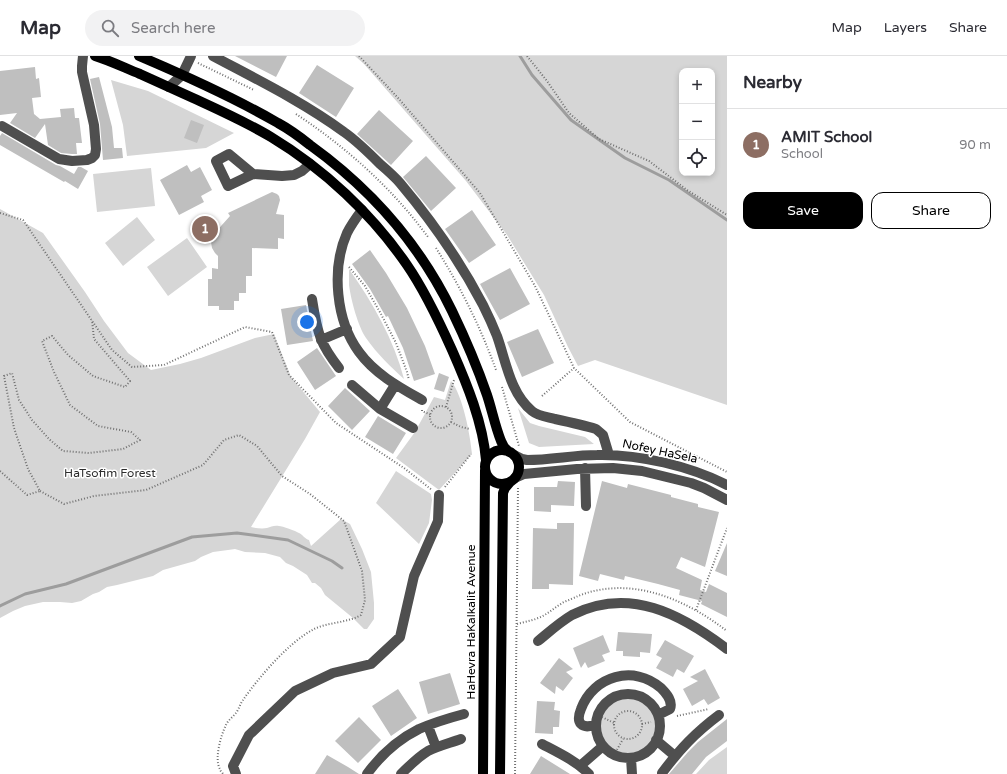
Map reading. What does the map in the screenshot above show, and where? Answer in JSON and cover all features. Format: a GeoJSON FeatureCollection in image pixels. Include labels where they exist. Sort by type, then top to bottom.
{"type":"FeatureCollection","features":[{"type":"Feature","properties":{"kind":"main road","name":"HaHevra HaKalkalit Avenue"},"geometry":{"type":"LineString","coordinates":[[95,56],[118,64],[169,86],[252,126],[310,164],[362,210],[395,248],[419,284],[438,319],[471,399],[485,450],[483,774]]}},
{"type":"Feature","properties":{"kind":"main road"},"geometry":{"type":"LineString","coordinates":[[139,56],[260,112],[295,134],[329,159],[371,196],[396,223],[433,276],[452,312],[478,371],[500,441],[504,447],[512,453],[519,465],[515,479],[505,488],[503,493],[500,774]]}},
{"type":"Feature","properties":{"kind":"main road"},"geometry":{"type":"LineString","coordinates":[[512,453],[505,450],[492,453],[486,465],[488,478],[496,484],[502,484],[515,479]]}},
{"type":"Feature","properties":{"kind":"street"},"geometry":{"type":"LineString","coordinates":[[2,126],[59,159],[72,161],[87,160],[92,158],[95,155],[96,143],[94,125],[82,72],[84,56]]}},
{"type":"Feature","properties":{"kind":"street"},"geometry":{"type":"LineString","coordinates":[[150,56],[160,65]]}},
{"type":"Feature","properties":{"kind":"street"},"geometry":{"type":"LineString","coordinates":[[169,86],[182,75],[191,56]]}},
{"type":"Feature","properties":{"kind":"street"},"geometry":{"type":"LineString","coordinates":[[213,56],[316,112],[372,155],[398,181],[443,238],[466,273],[484,307],[516,392],[523,402],[533,412],[596,430],[603,435],[609,455]]}},
{"type":"Feature","properties":{"kind":"street"},"geometry":{"type":"LineString","coordinates":[[253,174],[282,176],[294,175],[302,171],[310,164]]}},
{"type":"Feature","properties":{"kind":"street"},"geometry":{"type":"LineString","coordinates":[[362,210],[352,223],[347,233],[342,248],[338,274],[338,299],[347,329],[351,340],[372,366],[395,385],[422,400]]}},
{"type":"Feature","properties":{"kind":"street"},"geometry":{"type":"LineString","coordinates":[[312,299],[315,319],[321,340],[339,368]]}},
{"type":"Feature","properties":{"kind":"street"},"geometry":{"type":"LineString","coordinates":[[321,340],[347,329]]}},
{"type":"Feature","properties":{"kind":"street"},"geometry":{"type":"LineString","coordinates":[[352,385],[380,409],[413,428]]}},
{"type":"Feature","properties":{"kind":"street"},"geometry":{"type":"LineString","coordinates":[[380,409],[395,385]]}},
{"type":"Feature","properties":{"kind":"street","name":"Nofey HaSela"},"geometry":{"type":"LineString","coordinates":[[512,453],[522,459],[527,460],[609,455],[644,459],[695,471],[727,485]]}},
{"type":"Feature","properties":{"kind":"street"},"geometry":{"type":"LineString","coordinates":[[585,468],[586,506]]}},
{"type":"Feature","properties":{"kind":"street","name":"Nofey HaSela"},"geometry":{"type":"LineString","coordinates":[[515,479],[524,474],[585,468],[613,468],[642,471],[691,483],[727,500]]}},
{"type":"Feature","properties":{"kind":"street"},"geometry":{"type":"LineString","coordinates":[[236,774],[233,766],[249,735],[295,691],[333,673],[371,664],[400,636],[414,576],[438,521],[439,495]]}},
{"type":"Feature","properties":{"kind":"street"},"geometry":{"type":"LineString","coordinates":[[538,641],[559,624],[585,610],[609,603],[623,603],[638,604],[673,614],[727,649]]}},
{"type":"Feature","properties":{"kind":"street"},"geometry":{"type":"LineString","coordinates":[[597,720],[585,726],[581,724],[579,720],[579,714],[588,695],[594,688],[611,678],[628,675],[637,676],[654,683],[666,694],[670,700],[670,710],[659,717]]}},
{"type":"Feature","properties":{"kind":"street"},"geometry":{"type":"LineString","coordinates":[[628,693],[645,698],[653,705],[659,717],[659,732],[652,747],[644,753],[631,758],[624,758],[614,755],[603,746],[598,736],[597,720],[602,706],[610,698],[617,695],[628,693]]}},
{"type":"Feature","properties":{"kind":"street"},"geometry":{"type":"LineString","coordinates":[[662,772],[683,747],[706,725],[715,712]]}},
{"type":"Feature","properties":{"kind":"street"},"geometry":{"type":"LineString","coordinates":[[367,774],[381,758],[406,737],[428,726],[464,714]]}},
{"type":"Feature","properties":{"kind":"street"},"geometry":{"type":"LineString","coordinates":[[428,726],[436,748]]}},
{"type":"Feature","properties":{"kind":"street"},"geometry":{"type":"LineString","coordinates":[[401,774],[415,761],[428,752],[461,739]]}},
{"type":"Feature","properties":{"kind":"street"},"geometry":{"type":"LineString","coordinates":[[656,740],[676,756]]}},
{"type":"Feature","properties":{"kind":"street"},"geometry":{"type":"LineString","coordinates":[[542,744],[570,759],[589,774]]}},
{"type":"Feature","properties":{"kind":"street"},"geometry":{"type":"LineString","coordinates":[[580,766],[603,746]]}},
{"type":"Feature","properties":{"kind":"street"},"geometry":{"type":"LineString","coordinates":[[631,758],[632,774]]}},
{"type":"Feature","properties":{"kind":"path"},"geometry":{"type":"LineString","coordinates":[[359,56],[399,99],[480,193],[535,286],[574,368],[630,422],[727,472]]}},
{"type":"Feature","properties":{"kind":"path"},"geometry":{"type":"LineString","coordinates":[[527,56],[547,81],[569,113],[599,139],[649,161],[687,190],[727,215]]}},
{"type":"Feature","properties":{"kind":"path"},"geometry":{"type":"LineString","coordinates":[[0,213],[22,220],[112,350],[132,367],[164,365],[245,327],[272,332],[289,375],[336,423],[404,468],[439,495],[471,454]]}},
{"type":"Feature","properties":{"kind":"path"},"geometry":{"type":"LineString","coordinates":[[341,256],[365,286],[396,343],[412,395]]}},
{"type":"Feature","properties":{"kind":"path"},"geometry":{"type":"LineString","coordinates":[[92,320],[94,339],[130,381],[125,387],[93,376],[68,355],[52,336],[42,341],[54,372],[70,405],[98,426],[131,432],[140,440],[123,449],[89,453],[63,451],[49,439],[32,420],[19,400],[12,373],[4,376],[14,428],[28,469],[40,491],[64,504],[94,496],[146,490],[203,465],[224,440],[239,435],[258,446],[282,476],[310,494],[344,521],[362,571],[364,600],[361,614],[355,618],[315,629],[292,644],[267,670],[242,700],[236,712],[226,723],[219,743],[218,756],[219,768],[223,774]]}},
{"type":"Feature","properties":{"kind":"path"},"geometry":{"type":"LineString","coordinates":[[446,407],[458,366]]}},
{"type":"Feature","properties":{"kind":"path"},"geometry":{"type":"LineString","coordinates":[[542,396],[574,368]]}},
{"type":"Feature","properties":{"kind":"path"},"geometry":{"type":"LineString","coordinates":[[446,407],[452,415],[451,422],[446,427],[439,428],[435,426],[431,419],[432,412],[435,408],[446,407]]}},
{"type":"Feature","properties":{"kind":"path"},"geometry":{"type":"LineString","coordinates":[[451,422],[468,429],[480,429]]}},
{"type":"Feature","properties":{"kind":"path"},"geometry":{"type":"LineString","coordinates":[[0,471],[27,495],[40,491]]}},
{"type":"Feature","properties":{"kind":"path"},"geometry":{"type":"LineString","coordinates":[[515,479],[515,774]]}},
{"type":"Feature","properties":{"kind":"path"},"geometry":{"type":"LineString","coordinates":[[696,610],[727,528]]}},
{"type":"Feature","properties":{"kind":"path"},"geometry":{"type":"LineString","coordinates":[[626,711],[631,711],[636,713],[641,719],[642,729],[635,738],[630,740],[623,739],[619,737],[613,727],[615,718],[626,711]]}},
{"type":"Feature","properties":{"kind":"path"},"geometry":{"type":"LineString","coordinates":[[659,717],[715,712]]}},
{"type":"Feature","properties":{"kind":"path"},"geometry":{"type":"LineString","coordinates":[[597,720],[614,723]]}},
{"type":"Feature","properties":{"kind":"path"},"geometry":{"type":"LineString","coordinates":[[614,755],[623,739]]}},
{"type":"Feature","properties":{"kind":"green space"},"geometry":{"type":"Polygon","coordinates":[[[355,56],[727,56],[727,405],[595,360],[578,366],[544,295],[507,235],[466,181],[364,64],[355,56]]]}},
{"type":"Feature","properties":{"kind":"green space"},"geometry":{"type":"Polygon","coordinates":[[[111,80],[148,91],[234,133],[206,148],[127,156],[123,125],[111,80]]]}},
{"type":"Feature","properties":{"kind":"green space"},"geometry":{"type":"Polygon","coordinates":[[[151,168],[155,206],[97,212],[93,174],[151,168]]]}},
{"type":"Feature","properties":{"kind":"green space","name":"HaTsofim Forest"},"geometry":{"type":"Polygon","coordinates":[[[0,209],[43,233],[128,353],[151,370],[201,358],[255,338],[274,334],[291,377],[320,412],[251,527],[267,528],[277,526],[286,528],[297,532],[309,540],[311,546],[341,519],[350,524],[371,572],[374,619],[367,629],[364,629],[325,595],[321,588],[315,583],[312,583],[307,575],[286,563],[280,557],[265,553],[245,552],[235,549],[213,552],[195,561],[163,570],[153,576],[107,587],[81,601],[72,603],[43,602],[25,606],[0,618],[0,209]]]}},
{"type":"Feature","properties":{"kind":"green space"},"geometry":{"type":"Polygon","coordinates":[[[137,217],[155,240],[123,266],[105,243],[137,217]]]}},
{"type":"Feature","properties":{"kind":"green space"},"geometry":{"type":"Polygon","coordinates":[[[187,238],[207,267],[168,296],[147,267],[187,238]]]}},
{"type":"Feature","properties":{"kind":"green space"},"geometry":{"type":"Polygon","coordinates":[[[349,269],[374,308],[389,336],[404,379],[379,355],[363,333],[351,298],[349,269]]]}},
{"type":"Feature","properties":{"kind":"green space"},"geometry":{"type":"Polygon","coordinates":[[[451,381],[462,405],[468,426],[472,454],[439,490],[396,458],[415,432],[434,397],[445,400],[451,381]]]}},
{"type":"Feature","properties":{"kind":"green space"},"geometry":{"type":"Polygon","coordinates":[[[518,408],[530,423],[585,437],[594,444],[539,447],[529,443],[518,408]]]}},
{"type":"Feature","properties":{"kind":"green space"},"geometry":{"type":"Polygon","coordinates":[[[396,471],[431,494],[432,500],[429,523],[419,544],[376,503],[396,471]]]}},
{"type":"Feature","properties":{"kind":"green space"},"geometry":{"type":"Polygon","coordinates":[[[623,698],[633,698],[648,706],[654,715],[656,726],[654,737],[648,746],[633,754],[623,754],[612,749],[605,742],[600,731],[600,721],[605,710],[612,703],[623,698]]]}},
{"type":"Feature","properties":{"kind":"green space"},"geometry":{"type":"Polygon","coordinates":[[[727,747],[727,774],[696,774],[709,760],[727,747]]]}},
{"type":"Feature","properties":{"kind":"building"},"geometry":{"type":"Polygon","coordinates":[[[235,56],[287,56],[276,77],[235,56]]]}},
{"type":"Feature","properties":{"kind":"building"},"geometry":{"type":"Polygon","coordinates":[[[317,65],[354,88],[336,117],[299,93],[317,65]]]}},
{"type":"Feature","properties":{"kind":"building"},"geometry":{"type":"Polygon","coordinates":[[[35,67],[36,79],[39,78],[41,97],[32,98],[34,114],[40,119],[61,117],[60,109],[74,108],[75,118],[79,118],[82,143],[76,143],[77,154],[61,153],[48,145],[45,124],[35,138],[10,123],[17,113],[0,115],[0,71],[35,67]]]}},
{"type":"Feature","properties":{"kind":"building"},"geometry":{"type":"Polygon","coordinates":[[[99,77],[112,127],[114,148],[122,148],[123,158],[103,160],[100,124],[90,79],[99,77]]]}},
{"type":"Feature","properties":{"kind":"building"},"geometry":{"type":"Polygon","coordinates":[[[379,110],[413,141],[391,165],[357,134],[379,110]]]}},
{"type":"Feature","properties":{"kind":"building"},"geometry":{"type":"Polygon","coordinates":[[[191,120],[204,125],[197,143],[184,138],[191,120]]]}},
{"type":"Feature","properties":{"kind":"building"},"geometry":{"type":"Polygon","coordinates":[[[2,133],[74,174],[78,167],[88,171],[78,189],[0,145],[0,136],[2,133]]]}},
{"type":"Feature","properties":{"kind":"building"},"geometry":{"type":"Polygon","coordinates":[[[426,156],[456,188],[431,211],[403,177],[426,156]]]}},
{"type":"Feature","properties":{"kind":"building"},"geometry":{"type":"Polygon","coordinates":[[[187,165],[191,172],[200,167],[212,190],[201,196],[204,202],[179,215],[160,180],[187,165]]]}},
{"type":"Feature","properties":{"kind":"building"},"geometry":{"type":"Polygon","coordinates":[[[272,192],[279,196],[280,200],[276,214],[284,215],[284,239],[278,238],[278,249],[252,248],[252,276],[246,276],[246,293],[239,293],[239,301],[234,301],[234,310],[219,310],[219,306],[208,306],[208,279],[212,279],[212,268],[218,269],[218,256],[212,248],[211,242],[213,235],[230,216],[228,213],[272,192]]]}},
{"type":"Feature","properties":{"kind":"building"},"geometry":{"type":"Polygon","coordinates":[[[472,210],[496,245],[469,263],[445,229],[472,210]]]}},
{"type":"Feature","properties":{"kind":"building"},"geometry":{"type":"Polygon","coordinates":[[[370,250],[407,308],[425,346],[435,374],[414,381],[403,348],[388,316],[386,317],[370,289],[352,264],[370,250]]]}},
{"type":"Feature","properties":{"kind":"building"},"geometry":{"type":"Polygon","coordinates":[[[510,268],[530,304],[500,320],[480,284],[510,268]]]}},
{"type":"Feature","properties":{"kind":"building"},"geometry":{"type":"Polygon","coordinates":[[[306,305],[313,341],[287,345],[281,309],[306,305]]]}},
{"type":"Feature","properties":{"kind":"building"},"geometry":{"type":"Polygon","coordinates":[[[538,329],[554,363],[522,377],[507,342],[538,329]]]}},
{"type":"Feature","properties":{"kind":"building"},"geometry":{"type":"Polygon","coordinates":[[[317,348],[336,376],[315,390],[297,362],[317,348]]]}},
{"type":"Feature","properties":{"kind":"building"},"geometry":{"type":"Polygon","coordinates":[[[439,373],[449,377],[444,392],[434,389],[439,373]]]}},
{"type":"Feature","properties":{"kind":"building"},"geometry":{"type":"Polygon","coordinates":[[[345,388],[370,411],[352,430],[328,406],[345,388]]]}},
{"type":"Feature","properties":{"kind":"building"},"geometry":{"type":"Polygon","coordinates":[[[378,416],[406,433],[393,454],[365,437],[378,416]]]}},
{"type":"Feature","properties":{"kind":"building"},"geometry":{"type":"Polygon","coordinates":[[[558,481],[575,482],[574,506],[551,505],[551,512],[534,511],[534,487],[557,487],[558,481]]]}},
{"type":"Feature","properties":{"kind":"building"},"geometry":{"type":"Polygon","coordinates":[[[602,481],[627,488],[628,484],[671,495],[671,497],[698,504],[698,507],[719,512],[705,567],[681,557],[676,568],[702,580],[700,590],[706,592],[709,584],[727,593],[727,617],[701,604],[702,601],[679,595],[680,590],[625,576],[624,580],[600,574],[598,581],[579,576],[602,481]]]}},
{"type":"Feature","properties":{"kind":"building"},"geometry":{"type":"Polygon","coordinates":[[[557,523],[574,523],[573,585],[549,584],[549,589],[532,589],[533,528],[557,529],[557,523]]]}},
{"type":"Feature","properties":{"kind":"building"},"geometry":{"type":"Polygon","coordinates":[[[727,543],[727,576],[715,571],[727,543]]]}},
{"type":"Feature","properties":{"kind":"building"},"geometry":{"type":"Polygon","coordinates":[[[618,632],[652,634],[650,653],[640,652],[640,657],[623,656],[623,651],[616,651],[618,632]]]}},
{"type":"Feature","properties":{"kind":"building"},"geometry":{"type":"Polygon","coordinates":[[[603,635],[610,652],[602,655],[605,661],[588,668],[585,662],[581,668],[573,648],[603,635]]]}},
{"type":"Feature","properties":{"kind":"building"},"geometry":{"type":"Polygon","coordinates":[[[665,640],[694,656],[684,673],[677,669],[673,677],[656,668],[662,658],[656,655],[665,640]]]}},
{"type":"Feature","properties":{"kind":"building"},"geometry":{"type":"Polygon","coordinates":[[[559,658],[573,669],[566,672],[573,678],[563,691],[556,686],[555,694],[540,683],[559,658]]]}},
{"type":"Feature","properties":{"kind":"building"},"geometry":{"type":"Polygon","coordinates":[[[705,669],[720,698],[708,705],[704,699],[692,706],[683,689],[698,681],[690,677],[705,669]]]}},
{"type":"Feature","properties":{"kind":"building"},"geometry":{"type":"Polygon","coordinates":[[[450,673],[460,704],[428,714],[419,682],[450,673]]]}},
{"type":"Feature","properties":{"kind":"building"},"geometry":{"type":"Polygon","coordinates":[[[398,689],[417,718],[391,736],[372,706],[398,689]]]}},
{"type":"Feature","properties":{"kind":"building"},"geometry":{"type":"Polygon","coordinates":[[[537,701],[555,702],[554,710],[560,711],[559,727],[553,727],[553,734],[535,733],[537,701]]]}},
{"type":"Feature","properties":{"kind":"building"},"geometry":{"type":"Polygon","coordinates":[[[359,717],[381,740],[358,763],[335,741],[359,717]]]}},
{"type":"Feature","properties":{"kind":"building"},"geometry":{"type":"Polygon","coordinates":[[[727,719],[727,741],[706,757],[692,774],[669,774],[698,742],[727,719]]]}},
{"type":"Feature","properties":{"kind":"building"},"geometry":{"type":"Polygon","coordinates":[[[327,755],[348,767],[359,774],[315,774],[327,755]]]}},
{"type":"Feature","properties":{"kind":"building"},"geometry":{"type":"Polygon","coordinates":[[[541,756],[570,774],[530,774],[541,756]]]}},
{"type":"Feature","properties":{"kind":"waterway"},"geometry":{"type":"LineString","coordinates":[[520,56],[532,75],[571,120],[625,158],[669,180],[727,220]]}},
{"type":"Feature","properties":{"kind":"waterway"},"geometry":{"type":"LineString","coordinates":[[0,606],[25,594],[66,584],[192,537],[237,533],[288,540],[332,561],[342,568]]}},
{"type":"Feature","properties":{"kind":"place","name":"AMIT School"},"geometry":{"type":"Point","coordinates":[205,229]}}]}
